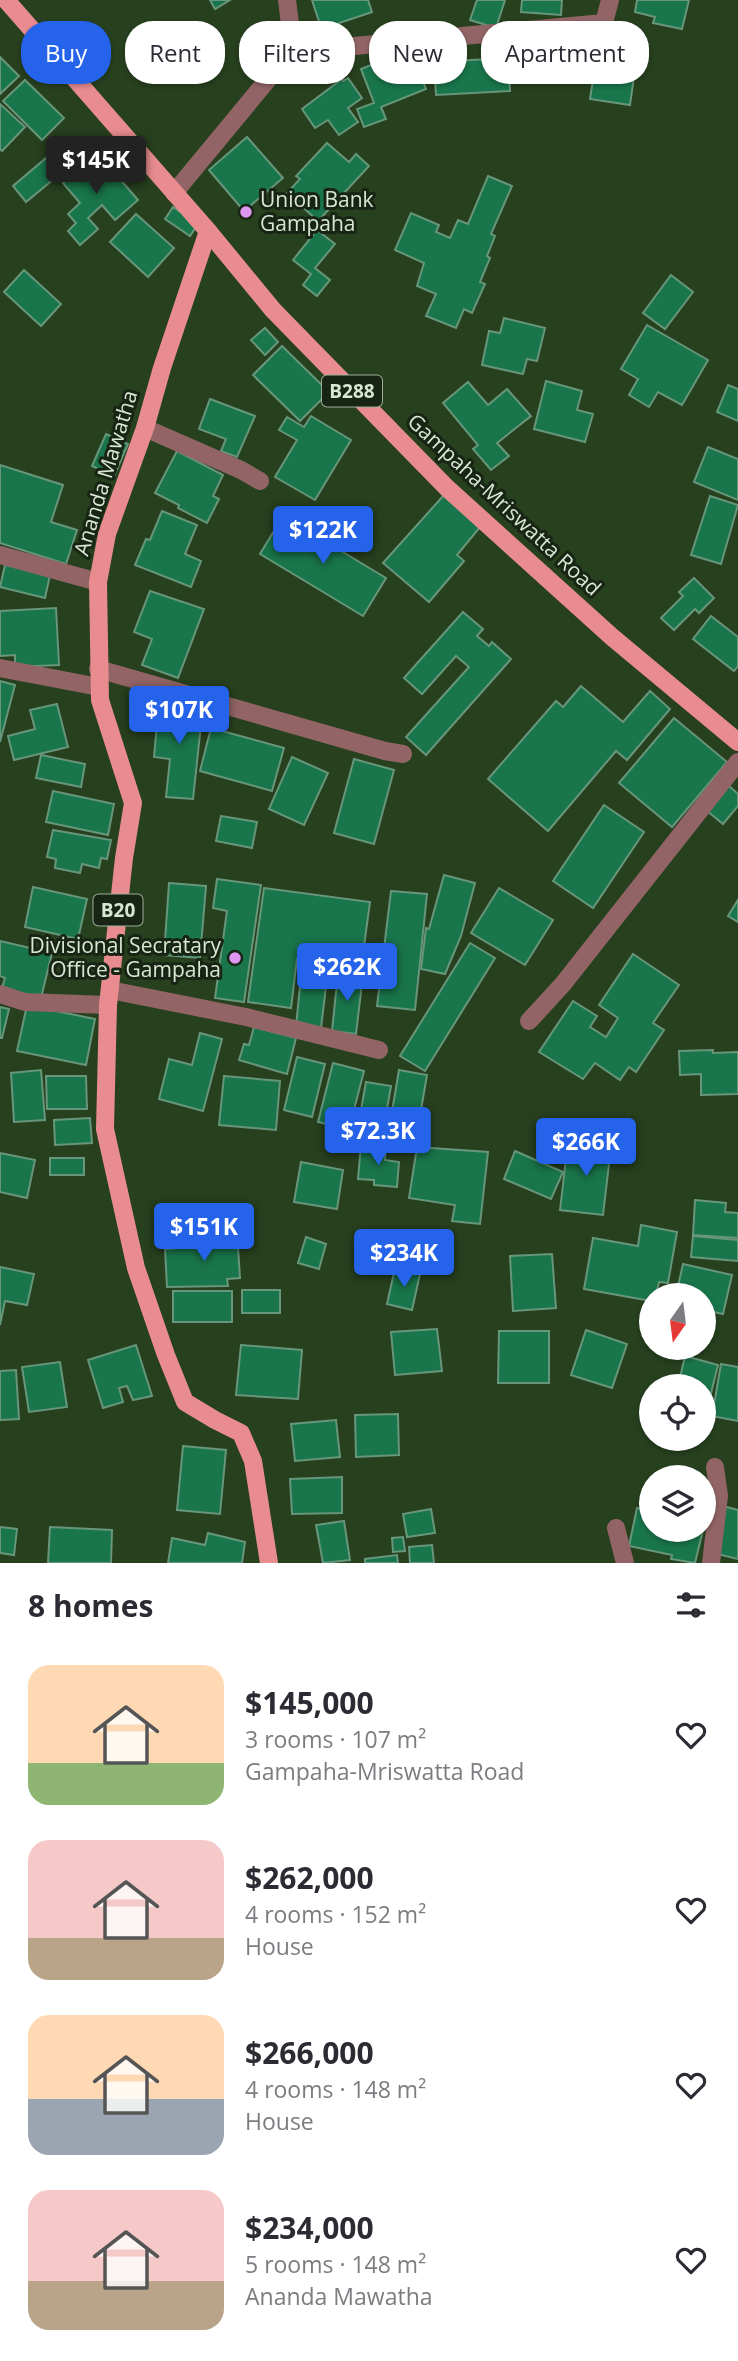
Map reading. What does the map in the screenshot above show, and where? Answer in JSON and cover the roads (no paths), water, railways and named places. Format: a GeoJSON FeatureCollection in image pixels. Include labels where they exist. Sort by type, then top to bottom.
{"type":"FeatureCollection","features":[{"type":"Feature","properties":{"kind":"main road","name":"Gampaha-Mriswatta Road"},"geometry":{"type":"LineString","coordinates":[[6,0],[208,231],[273,310],[447,488],[612,637],[738,742]]}},
{"type":"Feature","properties":{"kind":"main road","name":"Ananda Mawatha"},"geometry":{"type":"LineString","coordinates":[[208,231],[145,428],[107,534],[97,582],[100,700],[133,803],[124,858],[109,998],[105,1129],[136,1268],[166,1355],[185,1402],[241,1433],[253,1461],[270,1563]]}},
{"type":"Feature","properties":{"kind":"street"},"geometry":{"type":"LineString","coordinates":[[287,0],[290,21]]}},
{"type":"Feature","properties":{"kind":"street"},"geometry":{"type":"LineString","coordinates":[[355,46],[604,23],[610,0]]}},
{"type":"Feature","properties":{"kind":"street"},"geometry":{"type":"LineString","coordinates":[[174,193],[264,84]]}},
{"type":"Feature","properties":{"kind":"street"},"geometry":{"type":"LineString","coordinates":[[145,428],[260,481]]}},
{"type":"Feature","properties":{"kind":"street"},"geometry":{"type":"LineString","coordinates":[[0,555],[97,582]]}},
{"type":"Feature","properties":{"kind":"street"},"geometry":{"type":"LineString","coordinates":[[0,668],[99,678],[403,754]]}},
{"type":"Feature","properties":{"kind":"street"},"geometry":{"type":"LineString","coordinates":[[530,1021],[563,984],[738,762]]}},
{"type":"Feature","properties":{"kind":"street"},"geometry":{"type":"LineString","coordinates":[[0,994],[25,1002],[109,998],[246,1017],[379,1050]]}},
{"type":"Feature","properties":{"kind":"street"},"geometry":{"type":"LineString","coordinates":[[716,1474],[719,1496],[716,1521]]}},
{"type":"Feature","properties":{"kind":"street"},"geometry":{"type":"LineString","coordinates":[[616,1528],[625,1563]]}},
{"type":"Feature","properties":{"kind":"street"},"geometry":{"type":"LineString","coordinates":[[711,1563],[714,1542]]}},
{"type":"Feature","properties":{"kind":"place","name":"Union Bank Gampaha"},"geometry":{"type":"Point","coordinates":[246,212]}},
{"type":"Feature","properties":{"kind":"place","name":"Divisional Secratary Office - Gampaha"},"geometry":{"type":"Point","coordinates":[235,958]}}]}
